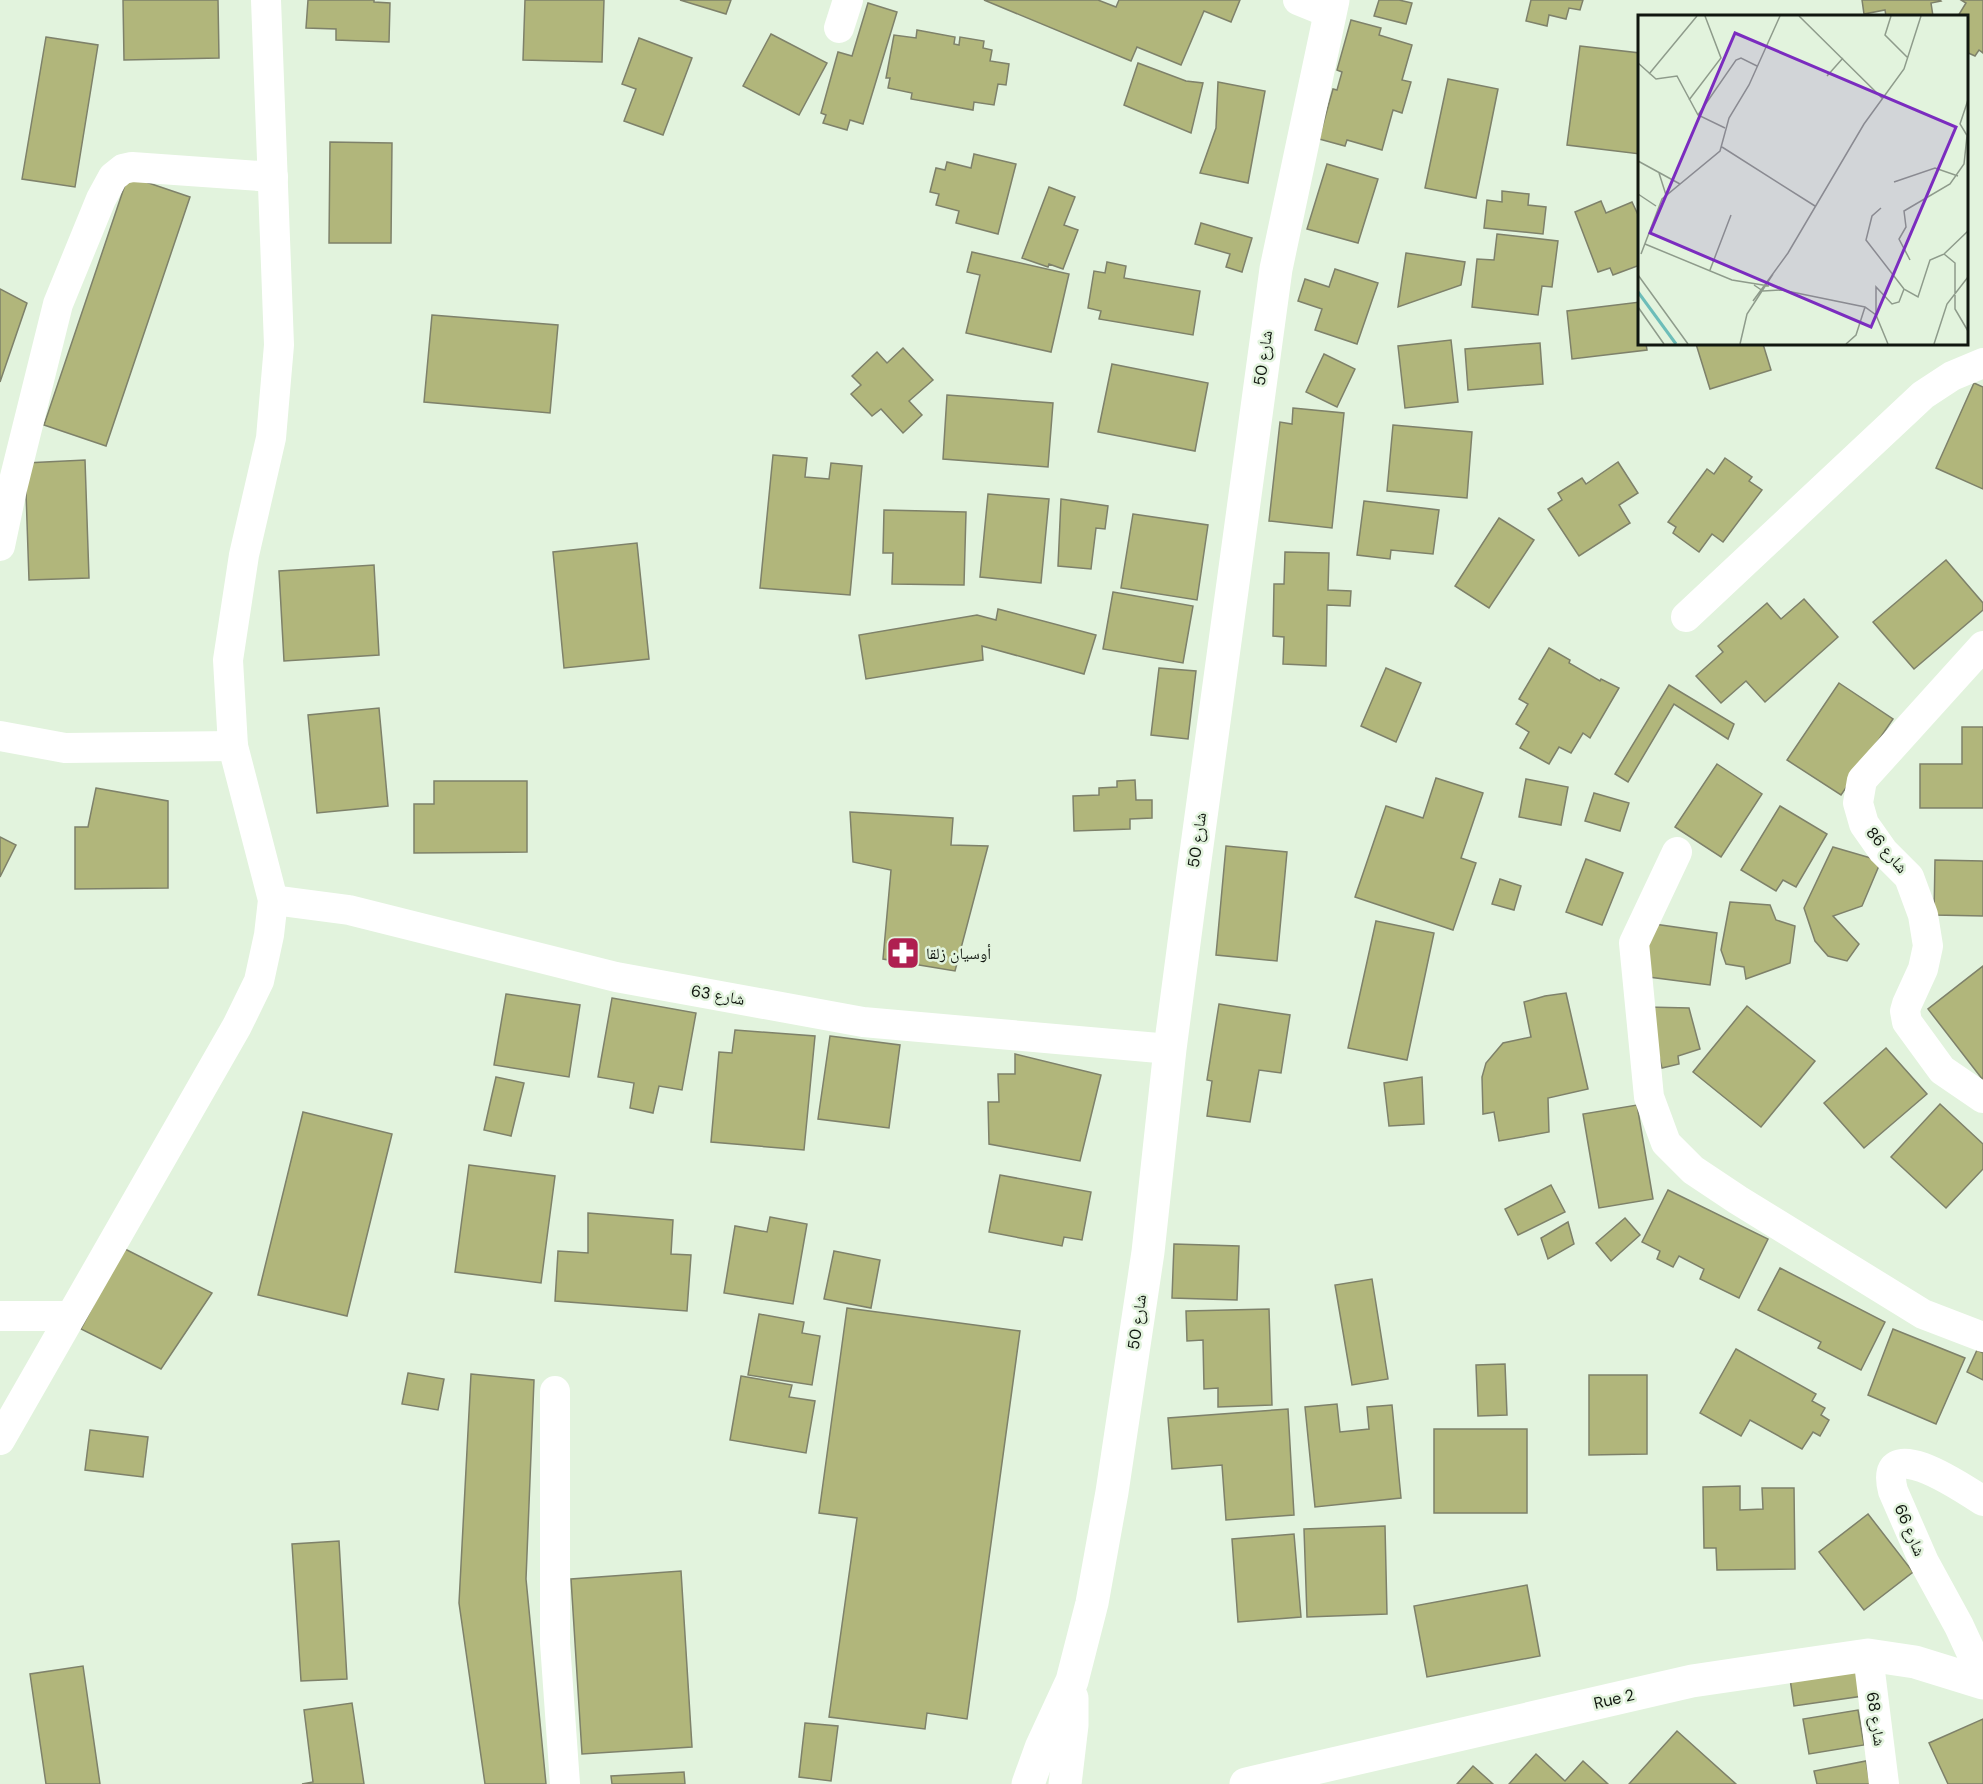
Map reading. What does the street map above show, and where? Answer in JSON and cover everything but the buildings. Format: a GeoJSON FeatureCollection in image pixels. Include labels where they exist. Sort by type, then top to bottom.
{"type":"FeatureCollection","features":[{"type":"Feature","properties":{"kind":"street"},"geometry":{"type":"LineString","coordinates":[[0,1440],[237,1026],[259,981],[269,935],[273,900],[233,746],[228,660],[244,555],[272,438],[279,345],[266,0]]}},
{"type":"Feature","properties":{"kind":"street"},"geometry":{"type":"LineString","coordinates":[[839,28],[849,0]]}},
{"type":"Feature","properties":{"kind":"street"},"geometry":{"type":"LineString","coordinates":[[1298,0],[1331,6]]}},
{"type":"Feature","properties":{"kind":"street","name":"شارع 50"},"geometry":{"type":"LineString","coordinates":[[1028,1784],[1041,1748],[1072,1681],[1092,1603],[1114,1481],[1148,1252],[1170,1049],[1276,269],[1331,6]]}},
{"type":"Feature","properties":{"kind":"street"},"geometry":{"type":"LineString","coordinates":[[0,546],[58,304],[101,199],[113,177],[123,169],[132,167],[273,177]]}},
{"type":"Feature","properties":{"kind":"street"},"geometry":{"type":"LineString","coordinates":[[1686,617],[1923,395],[1952,376],[1983,363]]}},
{"type":"Feature","properties":{"kind":"street","name":"شارع 86"},"geometry":{"type":"LineString","coordinates":[[1983,646],[1862,780],[1858,803],[1864,824],[1872,838],[1909,877],[1923,915],[1928,946],[1923,969],[1906,1004],[1907,1022],[1942,1070],[1983,1098]]}},
{"type":"Feature","properties":{"kind":"street"},"geometry":{"type":"LineString","coordinates":[[0,736],[65,748],[233,746]]}},
{"type":"Feature","properties":{"kind":"street"},"geometry":{"type":"LineString","coordinates":[[1677,852],[1634,943],[1649,1097],[1666,1143],[1693,1170],[1738,1200],[1923,1314],[1983,1337]]}},
{"type":"Feature","properties":{"kind":"street","name":"شارع 63"},"geometry":{"type":"LineString","coordinates":[[273,900],[349,910],[616,977],[863,1022],[1170,1049]]}},
{"type":"Feature","properties":{"kind":"street"},"geometry":{"type":"LineString","coordinates":[[0,1316],[70,1316]]}},
{"type":"Feature","properties":{"kind":"street"},"geometry":{"type":"LineString","coordinates":[[555,1391],[555,1643],[565,1784]]}},
{"type":"Feature","properties":{"kind":"street","name":"شارع 66"},"geometry":{"type":"LineString","coordinates":[[1983,1501],[1945,1477],[1915,1464],[1906,1463],[1896,1467],[1892,1472],[1893,1491],[1924,1562],[1959,1626],[1983,1678]]}},
{"type":"Feature","properties":{"kind":"street","name":"Rue 2"},"geometry":{"type":"LineString","coordinates":[[1246,1784],[1692,1681],[1868,1655],[1915,1662],[1983,1683]]}},
{"type":"Feature","properties":{"kind":"street","name":"شارع 68"},"geometry":{"type":"LineString","coordinates":[[1868,1655],[1884,1784]]}},
{"type":"Feature","properties":{"kind":"street","name":"شارع 50"},"geometry":{"type":"LineString","coordinates":[[1065,1784],[1072,1725],[1072,1681]]}},
{"type":"Feature","properties":{"kind":"place","name":"أوسيان زلقا"},"geometry":{"type":"Point","coordinates":[903,953]}}]}
